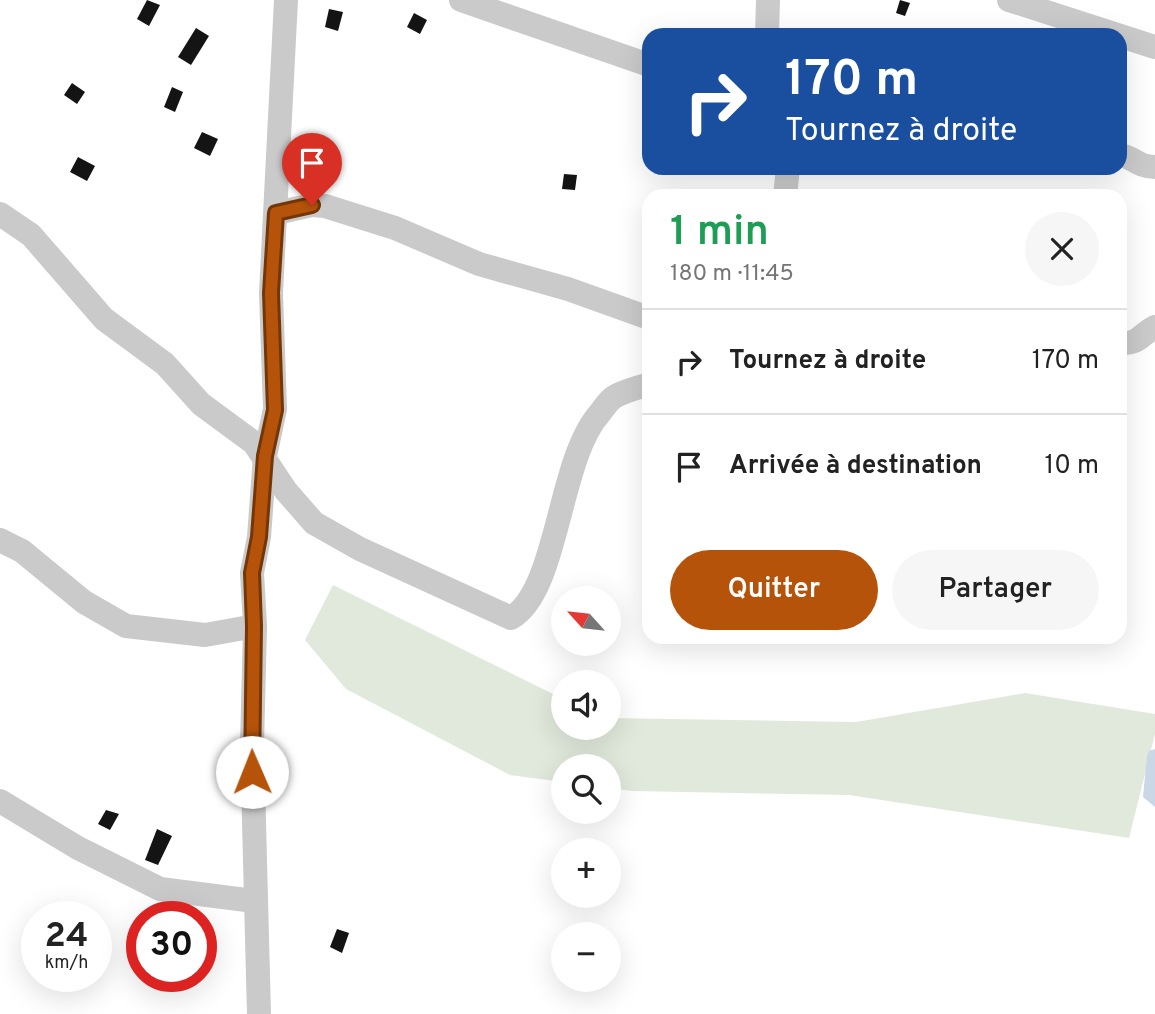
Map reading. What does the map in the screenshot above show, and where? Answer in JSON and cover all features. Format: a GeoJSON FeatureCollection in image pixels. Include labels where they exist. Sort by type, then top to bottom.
{"type":"FeatureCollection","features":[{"type":"Feature","properties":{"kind":"street"},"geometry":{"type":"LineString","coordinates":[[259,1014],[254,901],[252,573],[259,537],[265,456],[275,410],[271,293],[286,0]]}},
{"type":"Feature","properties":{"kind":"street"},"geometry":{"type":"LineString","coordinates":[[461,0],[642,63]]}},
{"type":"Feature","properties":{"kind":"street"},"geometry":{"type":"LineString","coordinates":[[767,28],[768,0]]}},
{"type":"Feature","properties":{"kind":"street"},"geometry":{"type":"LineString","coordinates":[[1016,1],[1098,28]]}},
{"type":"Feature","properties":{"kind":"street"},"geometry":{"type":"LineString","coordinates":[[1127,38],[1155,47]]}},
{"type":"Feature","properties":{"kind":"street"},"geometry":{"type":"LineString","coordinates":[[1127,157],[1140,166],[1155,167]]}},
{"type":"Feature","properties":{"kind":"street"},"geometry":{"type":"LineString","coordinates":[[276,213],[312,205],[325,206],[396,228],[479,264],[568,289],[642,315]]}},
{"type":"Feature","properties":{"kind":"street"},"geometry":{"type":"LineString","coordinates":[[0,214],[31,236],[104,318],[165,364],[201,404],[245,435],[265,456],[286,491],[314,523],[360,549],[511,618],[523,607],[537,583],[555,533],[576,455],[593,419],[613,397],[642,387]]}},
{"type":"Feature","properties":{"kind":"street"},"geometry":{"type":"LineString","coordinates":[[1127,344],[1142,339],[1155,327]]}},
{"type":"Feature","properties":{"kind":"street"},"geometry":{"type":"LineString","coordinates":[[0,540],[22,551],[84,602],[126,626],[205,635],[254,626]]}},
{"type":"Feature","properties":{"kind":"street"},"geometry":{"type":"LineString","coordinates":[[0,801],[78,848],[160,889],[254,901]]}},
{"type":"Feature","properties":{"kind":"shaded area"},"geometry":{"type":"Polygon","coordinates":[[[333,585],[551,693],[551,740],[621,740],[621,718],[856,722],[1025,693],[1155,714],[1155,734],[1129,838],[849,795],[632,791],[621,790],[621,754],[551,754],[551,780],[510,775],[346,689],[305,640],[333,585]]]}},
{"type":"Feature","properties":{"kind":"water"},"geometry":{"type":"Polygon","coordinates":[[[1155,749],[1155,807],[1143,797],[1147,756],[1149,751],[1155,749]]]}},
{"type":"Feature","properties":{"kind":"building"},"geometry":{"type":"Polygon","coordinates":[[[147,0],[160,5],[149,26],[137,19],[147,0]]]}},
{"type":"Feature","properties":{"kind":"building"},"geometry":{"type":"Polygon","coordinates":[[[900,0],[910,3],[905,16],[896,13],[900,0]]]}},
{"type":"Feature","properties":{"kind":"building"},"geometry":{"type":"Polygon","coordinates":[[[329,9],[343,12],[338,31],[325,27],[329,9]]]}},
{"type":"Feature","properties":{"kind":"building"},"geometry":{"type":"Polygon","coordinates":[[[414,13],[427,20],[420,34],[407,27],[414,13]]]}},
{"type":"Feature","properties":{"kind":"building"},"geometry":{"type":"Polygon","coordinates":[[[196,28],[209,36],[191,65],[178,57],[196,28]]]}},
{"type":"Feature","properties":{"kind":"building"},"geometry":{"type":"Polygon","coordinates":[[[72,83],[85,92],[77,104],[64,95],[72,83]]]}},
{"type":"Feature","properties":{"kind":"building"},"geometry":{"type":"Polygon","coordinates":[[[172,87],[183,92],[175,112],[164,107],[172,87]]]}},
{"type":"Feature","properties":{"kind":"building"},"geometry":{"type":"Polygon","coordinates":[[[202,132],[218,139],[210,156],[194,148],[202,132]]]}},
{"type":"Feature","properties":{"kind":"building"},"geometry":{"type":"Polygon","coordinates":[[[78,157],[95,166],[87,181],[70,172],[78,157]]]}},
{"type":"Feature","properties":{"kind":"building"},"geometry":{"type":"Polygon","coordinates":[[[564,174],[577,175],[575,190],[562,189],[564,174]]]}},
{"type":"Feature","properties":{"kind":"building"},"geometry":{"type":"Polygon","coordinates":[[[106,810],[119,814],[110,830],[98,824],[106,810]]]}},
{"type":"Feature","properties":{"kind":"building"},"geometry":{"type":"Polygon","coordinates":[[[157,829],[172,836],[158,865],[145,860],[157,829]]]}},
{"type":"Feature","properties":{"kind":"building"},"geometry":{"type":"Polygon","coordinates":[[[337,929],[349,933],[342,953],[330,947],[337,929]]]}},
{"type":"Feature","properties":{"kind":"route"},"geometry":{"type":"LineString","coordinates":[[252,772],[252,573],[259,537],[265,456],[275,410],[271,293],[276,213],[312,205]]}}]}
